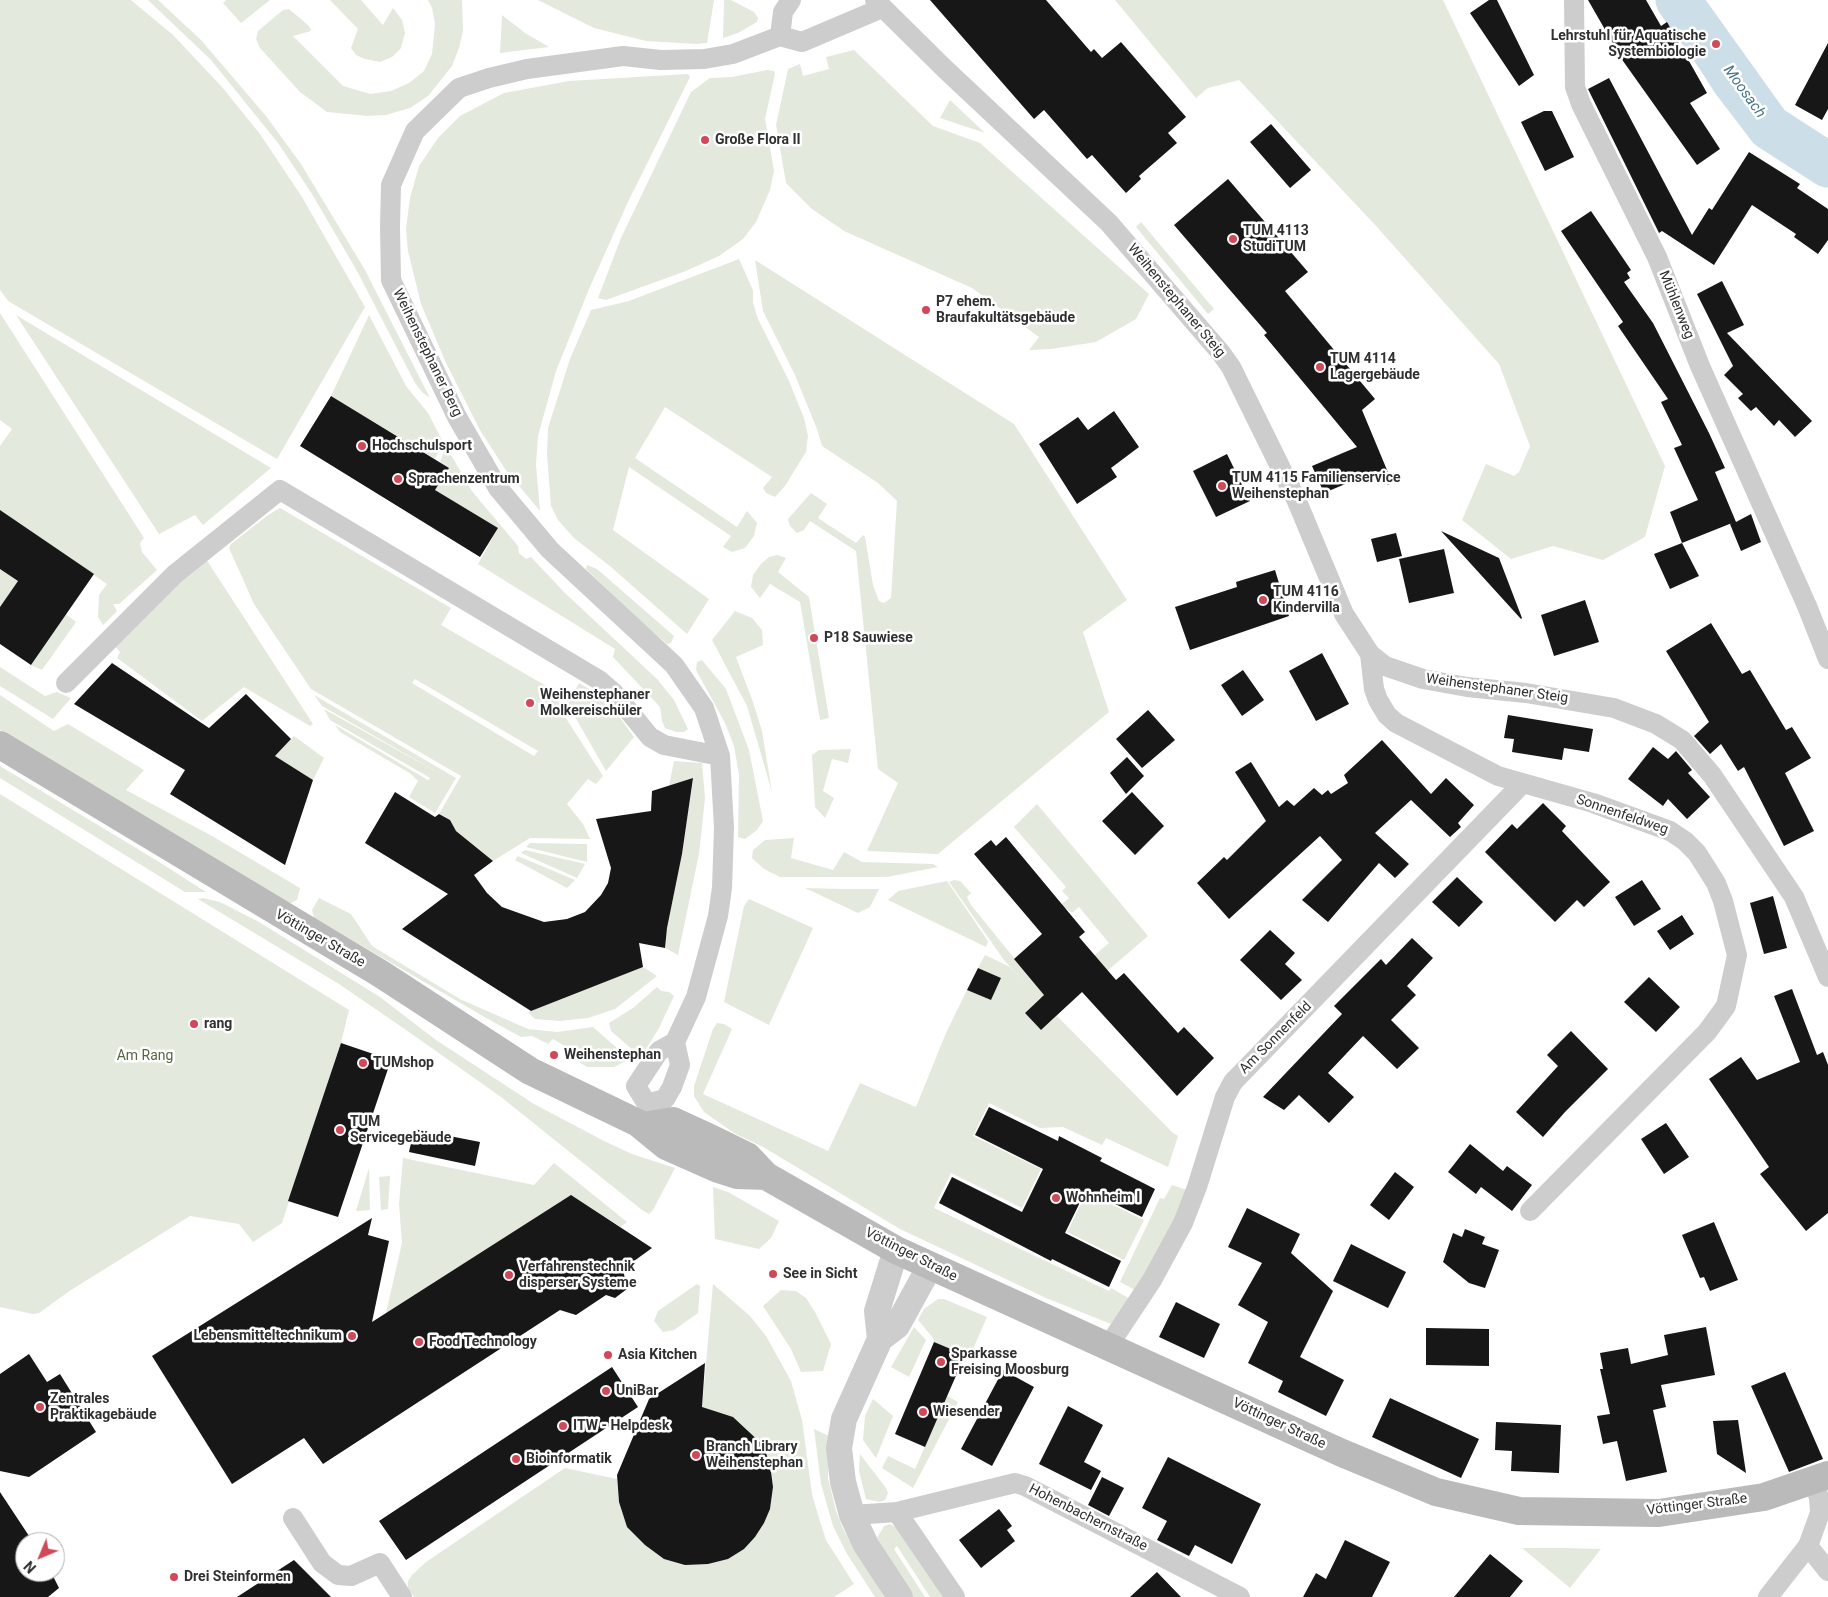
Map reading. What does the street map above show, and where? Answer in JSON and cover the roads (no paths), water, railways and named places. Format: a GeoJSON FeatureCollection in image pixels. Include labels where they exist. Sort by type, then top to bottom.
{"type":"FeatureCollection","features":[{"type":"Feature","properties":{"kind":"main road","name":"Vöttinger Straße"},"geometry":{"type":"LineString","coordinates":[[0,745],[381,974],[530,1071],[643,1118],[673,1121],[747,1156],[766,1176],[896,1250],[1342,1452],[1436,1492],[1519,1511],[1659,1512],[1764,1497],[1821,1478]]}},
{"type":"Feature","properties":{"kind":"street"},"geometry":{"type":"LineString","coordinates":[[792,0],[783,12],[780,36],[802,42],[879,4]]}},
{"type":"Feature","properties":{"kind":"street","name":"Mühlenweg"},"geometry":{"type":"LineString","coordinates":[[1574,0],[1575,87],[1580,104],[1657,257],[1700,366],[1808,606],[1828,660]]}},
{"type":"Feature","properties":{"kind":"street","name":"Weihenstephaner Steig"},"geometry":{"type":"LineString","coordinates":[[879,4],[1109,223],[1221,353],[1231,367],[1296,499],[1344,614],[1370,654],[1385,666],[1422,679],[1467,687],[1526,693],[1614,708],[1656,724],[1682,740],[1712,775],[1794,897],[1828,977]]}},
{"type":"Feature","properties":{"kind":"street","name":"Weihenstephaner Berg"},"geometry":{"type":"LineString","coordinates":[[643,1118],[636,1086],[659,1051],[675,1042],[696,997],[718,916],[722,888],[724,828],[720,756],[704,708],[674,665],[550,550],[498,488],[457,417],[391,280],[391,185],[415,131],[459,88],[489,78],[527,69],[623,56],[661,60],[733,54],[780,36]]}},
{"type":"Feature","properties":{"kind":"street"},"geometry":{"type":"LineString","coordinates":[[66,684],[174,574],[280,490],[599,680],[614,693],[650,736],[664,745],[720,756]]}},
{"type":"Feature","properties":{"kind":"street","name":"Mühlenweg"},"geometry":{"type":"LineString","coordinates":[[1808,606],[1828,627]]}},
{"type":"Feature","properties":{"kind":"street","name":"Sonnenfeldweg"},"geometry":{"type":"LineString","coordinates":[[1370,654],[1374,689],[1378,700],[1387,715],[1396,723],[1498,776],[1593,803],[1670,831],[1686,841],[1697,853],[1716,883],[1737,954],[1726,1006],[1707,1032],[1530,1211]]}},
{"type":"Feature","properties":{"kind":"street","name":"Am Sonnenfeld"},"geometry":{"type":"LineString","coordinates":[[1109,1345],[1152,1280],[1183,1223],[1198,1186],[1226,1097],[1233,1082],[1522,784]]}},
{"type":"Feature","properties":{"kind":"street"},"geometry":{"type":"LineString","coordinates":[[643,1118],[665,1099],[672,1087],[680,1065],[675,1042]]}},
{"type":"Feature","properties":{"kind":"street"},"geometry":{"type":"LineString","coordinates":[[880,1339],[877,1311],[896,1250]]}},
{"type":"Feature","properties":{"kind":"street"},"geometry":{"type":"LineString","coordinates":[[900,1597],[866,1545],[852,1516],[843,1482],[838,1448],[844,1419],[880,1339],[897,1326],[930,1266]]}},
{"type":"Feature","properties":{"kind":"street"},"geometry":{"type":"LineString","coordinates":[[1768,1597],[1808,1546],[1820,1513],[1821,1478]]}},
{"type":"Feature","properties":{"kind":"street","name":"Hohenbachernstraße"},"geometry":{"type":"LineString","coordinates":[[852,1516],[898,1512],[1009,1484],[1024,1486],[1240,1597]]}},
{"type":"Feature","properties":{"kind":"street"},"geometry":{"type":"LineString","coordinates":[[898,1512],[955,1597]]}},
{"type":"Feature","properties":{"kind":"street"},"geometry":{"type":"LineString","coordinates":[[293,1518],[322,1563],[338,1575],[351,1576],[380,1563],[402,1597]]}},
{"type":"Feature","properties":{"kind":"street"},"geometry":{"type":"LineString","coordinates":[[1808,1546],[1828,1571]]}},
{"type":"Feature","properties":{"kind":"water"},"geometry":{"type":"Polygon","coordinates":[[[1656,0],[1698,0],[1709,19],[1706,42],[1662,9],[1656,0]]]}},
{"type":"Feature","properties":{"kind":"water"},"geometry":{"type":"Polygon","coordinates":[[[1722,47],[1768,103],[1828,142],[1828,179],[1760,143],[1745,132],[1715,93],[1696,63],[1722,47]]]}},
{"type":"Feature","properties":{"kind":"waterway","name":"Moosach"},"geometry":{"type":"LineString","coordinates":[[1678,0],[1769,127],[1828,165]]}},
{"type":"Feature","properties":{"kind":"place","name":"Lehrstuhl für Aquatische Systembiologie"},"geometry":{"type":"Point","coordinates":[1716,44]}},
{"type":"Feature","properties":{"kind":"place","name":"Große Flora II"},"geometry":{"type":"Point","coordinates":[705,140]}},
{"type":"Feature","properties":{"kind":"place","name":"TUM 4113 StudiTUM"},"geometry":{"type":"Point","coordinates":[1233,239]}},
{"type":"Feature","properties":{"kind":"place","name":"P7 ehem. Braufakultätsgebäude"},"geometry":{"type":"Point","coordinates":[926,310]}},
{"type":"Feature","properties":{"kind":"place","name":"TUM 4114 Lagergebäude"},"geometry":{"type":"Point","coordinates":[1320,367]}},
{"type":"Feature","properties":{"kind":"place","name":"Hochschulsport"},"geometry":{"type":"Point","coordinates":[362,446]}},
{"type":"Feature","properties":{"kind":"place","name":"Sprachenzentrum"},"geometry":{"type":"Point","coordinates":[398,479]}},
{"type":"Feature","properties":{"kind":"place","name":"TUM 4115 Familienservice Weihenstephan"},"geometry":{"type":"Point","coordinates":[1222,486]}},
{"type":"Feature","properties":{"kind":"place","name":"TUM 4116 Kindervilla"},"geometry":{"type":"Point","coordinates":[1263,600]}},
{"type":"Feature","properties":{"kind":"place","name":"P18 Sauwiese"},"geometry":{"type":"Point","coordinates":[814,638]}},
{"type":"Feature","properties":{"kind":"place","name":"Weihenstephaner Molkereischüler"},"geometry":{"type":"Point","coordinates":[530,703]}},
{"type":"Feature","properties":{"kind":"place","name":"rang"},"geometry":{"type":"Point","coordinates":[194,1024]}},
{"type":"Feature","properties":{"kind":"place","name":"Weihenstephan"},"geometry":{"type":"Point","coordinates":[554,1055]}},
{"type":"Feature","properties":{"kind":"place","name":"TUMshop"},"geometry":{"type":"Point","coordinates":[363,1063]}},
{"type":"Feature","properties":{"kind":"place","name":"TUM Servicegebäude"},"geometry":{"type":"Point","coordinates":[340,1130]}},
{"type":"Feature","properties":{"kind":"place","name":"Wohnheim I"},"geometry":{"type":"Point","coordinates":[1056,1198]}},
{"type":"Feature","properties":{"kind":"place","name":"See in Sicht"},"geometry":{"type":"Point","coordinates":[773,1274]}},
{"type":"Feature","properties":{"kind":"place","name":"Verfahrenstechnik disperser Systeme"},"geometry":{"type":"Point","coordinates":[509,1275]}},
{"type":"Feature","properties":{"kind":"place","name":"Lebensmitteltechnikum"},"geometry":{"type":"Point","coordinates":[352,1336]}},
{"type":"Feature","properties":{"kind":"place","name":"Food Technology"},"geometry":{"type":"Point","coordinates":[419,1342]}},
{"type":"Feature","properties":{"kind":"place","name":"Asia Kitchen"},"geometry":{"type":"Point","coordinates":[608,1355]}},
{"type":"Feature","properties":{"kind":"place","name":"Sparkasse Freising Moosburg"},"geometry":{"type":"Point","coordinates":[941,1362]}},
{"type":"Feature","properties":{"kind":"place","name":"UniBar"},"geometry":{"type":"Point","coordinates":[606,1391]}},
{"type":"Feature","properties":{"kind":"place","name":"Zentrales Praktikagebäude"},"geometry":{"type":"Point","coordinates":[40,1407]}},
{"type":"Feature","properties":{"kind":"place","name":"Wiesender"},"geometry":{"type":"Point","coordinates":[923,1412]}},
{"type":"Feature","properties":{"kind":"place","name":"ITW - Helpdesk"},"geometry":{"type":"Point","coordinates":[563,1426]}},
{"type":"Feature","properties":{"kind":"place","name":"Branch Library Weihenstephan"},"geometry":{"type":"Point","coordinates":[696,1455]}},
{"type":"Feature","properties":{"kind":"place","name":"Bioinformatik"},"geometry":{"type":"Point","coordinates":[516,1459]}},
{"type":"Feature","properties":{"kind":"place","name":"Drei Steinformen"},"geometry":{"type":"Point","coordinates":[174,1577]}},
{"type":"Feature","properties":{"kind":"park label","name":"Am Rang"},"geometry":{"type":"Point","coordinates":[145,1056]}}]}
